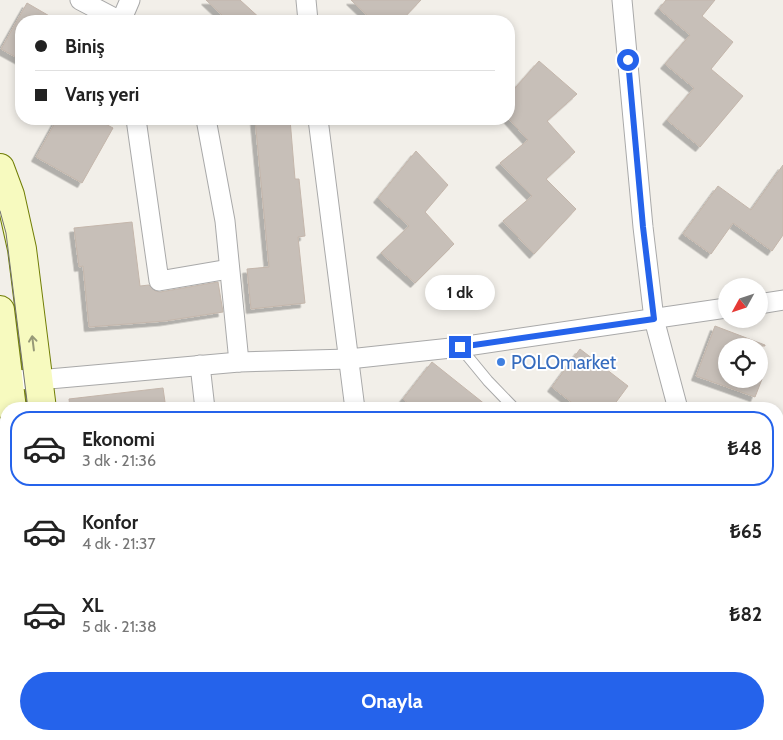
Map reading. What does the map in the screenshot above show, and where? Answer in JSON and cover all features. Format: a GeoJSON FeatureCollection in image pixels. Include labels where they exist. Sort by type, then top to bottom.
{"type":"FeatureCollection","features":[{"type":"Feature","properties":{"kind":"main road"},"geometry":{"type":"LineString","coordinates":[[0,168],[10,196],[22,249],[41,402]]}},
{"type":"Feature","properties":{"kind":"main road"},"geometry":{"type":"LineString","coordinates":[[0,310],[4,379],[10,402]]}},
{"type":"Feature","properties":{"kind":"street"},"geometry":{"type":"LineString","coordinates":[[80,0],[109,15]]}},
{"type":"Feature","properties":{"kind":"street"},"geometry":{"type":"LineString","coordinates":[[123,15],[130,0]]}},
{"type":"Feature","properties":{"kind":"street"},"geometry":{"type":"LineString","coordinates":[[306,0],[307,15]]}},
{"type":"Feature","properties":{"kind":"street"},"geometry":{"type":"LineString","coordinates":[[622,0],[643,227],[654,319],[676,402]]}},
{"type":"Feature","properties":{"kind":"street"},"geometry":{"type":"LineString","coordinates":[[137,125],[159,281],[229,269]]}},
{"type":"Feature","properties":{"kind":"street"},"geometry":{"type":"LineString","coordinates":[[207,125],[226,221],[239,362]]}},
{"type":"Feature","properties":{"kind":"street"},"geometry":{"type":"LineString","coordinates":[[319,125],[354,402]]}},
{"type":"Feature","properties":{"kind":"street"},"geometry":{"type":"LineString","coordinates":[[768,302],[783,300]]}},
{"type":"Feature","properties":{"kind":"street"},"geometry":{"type":"LineString","coordinates":[[4,379],[38,380],[239,362],[349,359],[460,347],[718,309]]}},
{"type":"Feature","properties":{"kind":"street"},"geometry":{"type":"LineString","coordinates":[[200,365],[204,402]]}},
{"type":"Feature","properties":{"kind":"lane"},"geometry":{"type":"LineString","coordinates":[[460,347],[508,402]]}},
{"type":"Feature","properties":{"kind":"building"},"geometry":{"type":"Polygon","coordinates":[[[206,0],[240,0],[256,15],[222,15],[206,0]]]}},
{"type":"Feature","properties":{"kind":"building"},"geometry":{"type":"Polygon","coordinates":[[[351,0],[421,0],[407,15],[367,15],[351,0]]]}},
{"type":"Feature","properties":{"kind":"building"},"geometry":{"type":"Polygon","coordinates":[[[666,0],[715,0],[702,16],[733,42],[711,69],[743,96],[700,147],[667,120],[694,88],[665,64],[690,35],[659,9],[666,0]]]}},
{"type":"Feature","properties":{"kind":"building"},"geometry":{"type":"Polygon","coordinates":[[[27,3],[48,15],[20,15],[27,3]]]}},
{"type":"Feature","properties":{"kind":"building"},"geometry":{"type":"Polygon","coordinates":[[[15,24],[15,57],[1,49],[15,24]]]}},
{"type":"Feature","properties":{"kind":"building"},"geometry":{"type":"Polygon","coordinates":[[[539,61],[577,94],[547,121],[575,152],[546,179],[576,209],[534,254],[503,221],[532,196],[500,163],[528,140],[514,125],[515,88],[539,61]]]}},
{"type":"Feature","properties":{"kind":"building"},"geometry":{"type":"Polygon","coordinates":[[[54,125],[107,125],[113,128],[82,183],[36,157],[54,125]]]}},
{"type":"Feature","properties":{"kind":"building"},"geometry":{"type":"Polygon","coordinates":[[[256,125],[290,125],[295,179],[299,179],[305,236],[298,237],[305,303],[251,309],[247,269],[269,267],[256,125]]]}},
{"type":"Feature","properties":{"kind":"building"},"geometry":{"type":"Polygon","coordinates":[[[416,151],[448,185],[425,212],[454,244],[415,283],[381,253],[409,226],[378,198],[416,151]]]}},
{"type":"Feature","properties":{"kind":"building"},"geometry":{"type":"Polygon","coordinates":[[[783,165],[783,235],[772,251],[733,223],[711,254],[683,234],[718,186],[751,210],[783,165]]]}},
{"type":"Feature","properties":{"kind":"building"},"geometry":{"type":"Polygon","coordinates":[[[132,222],[140,286],[149,285],[155,291],[160,292],[218,282],[223,312],[165,321],[89,327],[83,266],[79,267],[74,228],[132,222]]]}},
{"type":"Feature","properties":{"kind":"building"},"geometry":{"type":"Polygon","coordinates":[[[715,326],[747,338],[718,338],[718,384],[696,376],[715,326]]]}},
{"type":"Feature","properties":{"kind":"building"},"geometry":{"type":"Polygon","coordinates":[[[580,349],[628,386],[616,402],[571,402],[552,387],[580,349]]]}},
{"type":"Feature","properties":{"kind":"building"},"geometry":{"type":"Polygon","coordinates":[[[432,362],[482,402],[407,402],[403,399],[432,362]]]}},
{"type":"Feature","properties":{"kind":"building"},"geometry":{"type":"Polygon","coordinates":[[[163,388],[165,402],[69,402],[69,399],[163,388]]]}},
{"type":"Feature","properties":{"kind":"building"},"geometry":{"type":"Polygon","coordinates":[[[730,388],[758,388],[755,397],[730,388]]]}},
{"type":"Feature","properties":{"kind":"tram line"},"geometry":{"type":"LineString","coordinates":[[0,211],[6,233],[27,402]]}},
{"type":"Feature","properties":{"kind":"place","name":"POLOmarket"},"geometry":{"type":"Point","coordinates":[501,362]}},
{"type":"Feature","properties":{"kind":"route"},"geometry":{"type":"LineString","coordinates":[[460,347],[654,319],[643,227],[628,60]]}}]}
